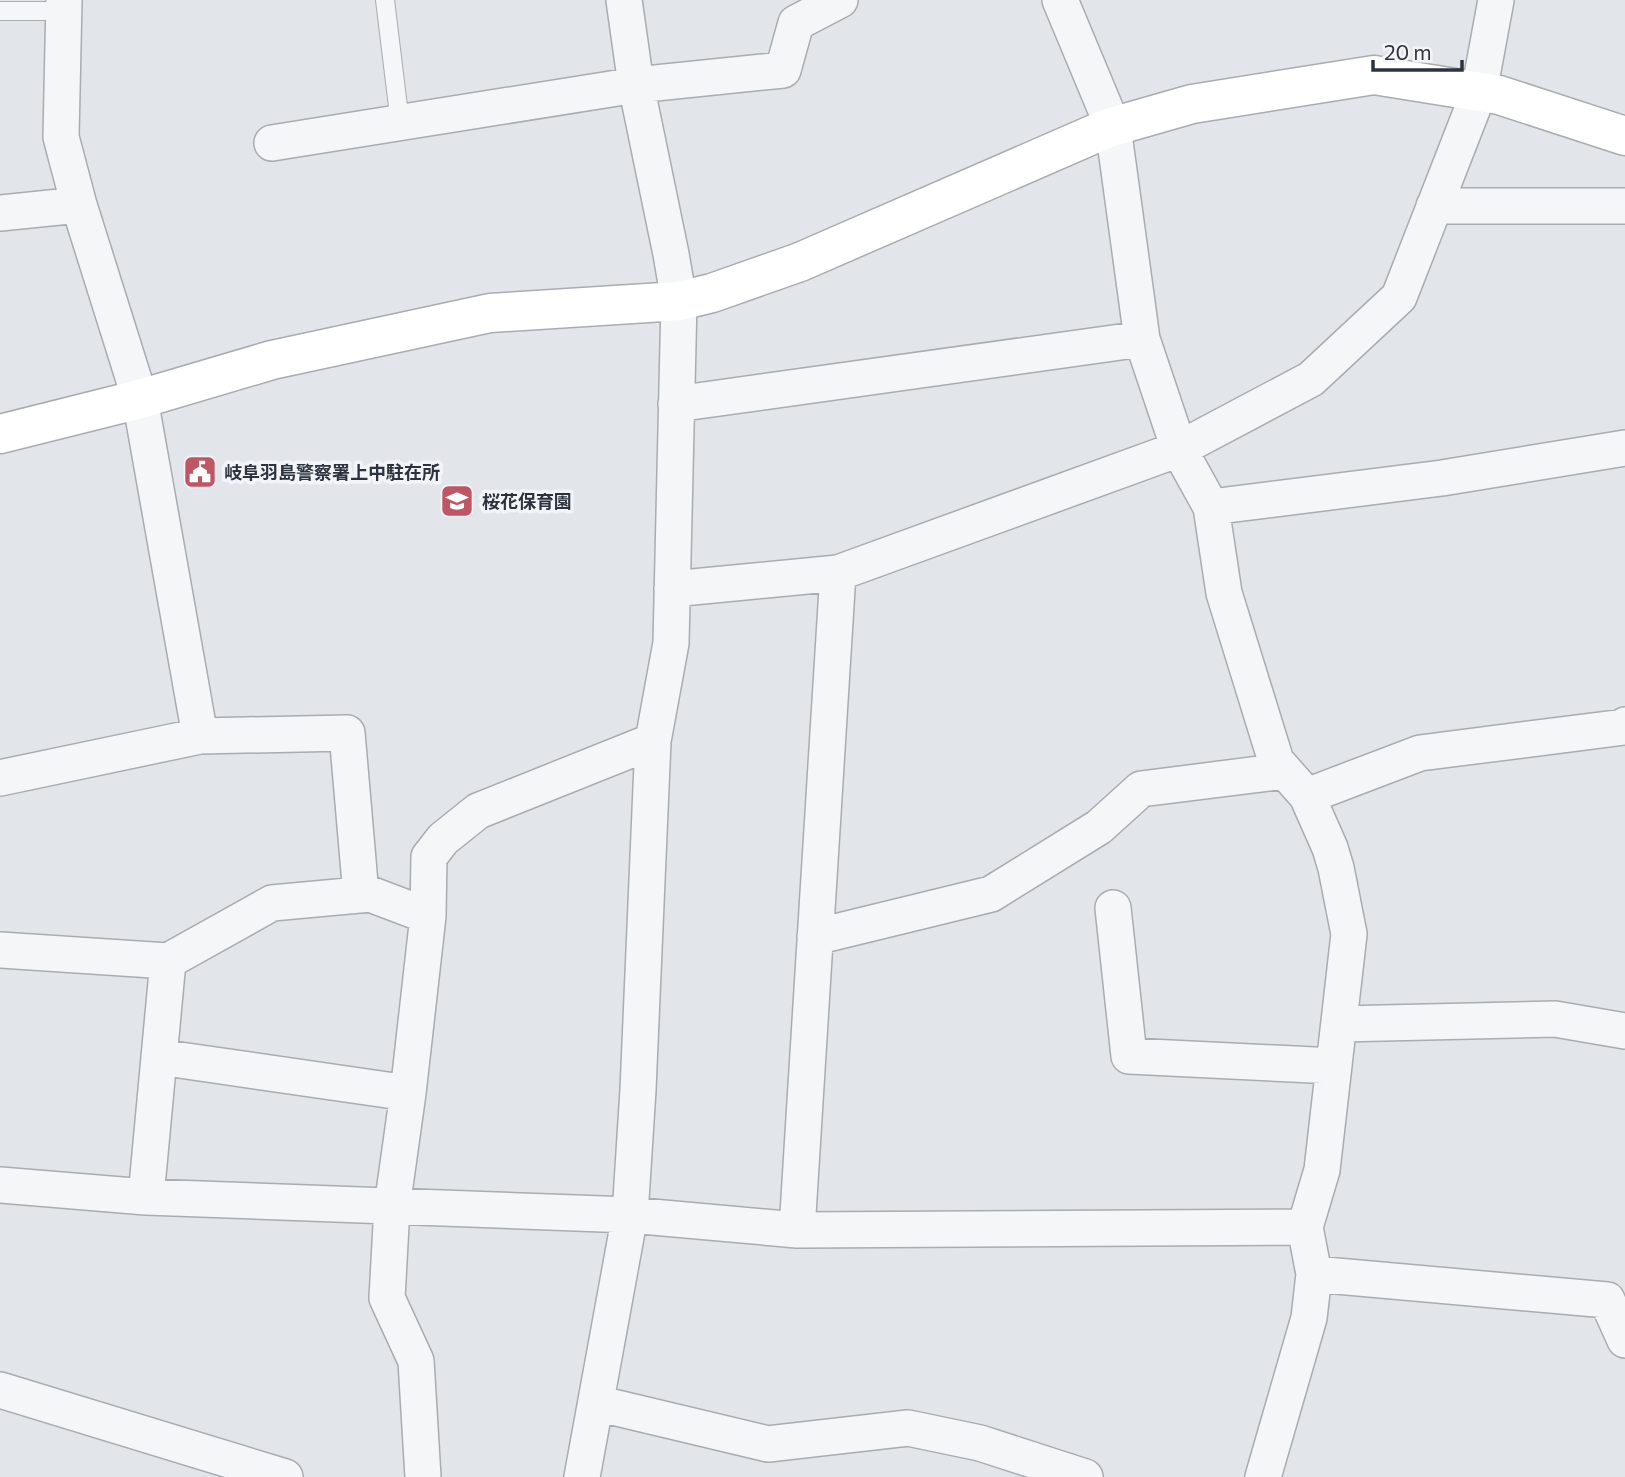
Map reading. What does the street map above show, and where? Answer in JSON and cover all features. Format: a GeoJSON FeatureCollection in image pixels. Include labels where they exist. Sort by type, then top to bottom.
{"type":"FeatureCollection","features":[{"type":"Feature","properties":{"kind":"street"},"geometry":{"type":"LineString","coordinates":[[582,1477],[630,1216],[653,741],[671,643],[679,301],[636,85],[624,0]]}},
{"type":"Feature","properties":{"kind":"street"},"geometry":{"type":"LineString","coordinates":[[272,143],[636,85],[783,70],[796,23],[841,0]]}},
{"type":"Feature","properties":{"kind":"street"},"geometry":{"type":"LineString","coordinates":[[1060,0],[1112,127],[1142,340],[1179,449],[1211,507],[1224,593],[1276,761],[1296,784],[1330,848],[1349,934],[1322,1170],[1305,1227],[1314,1274],[1309,1318],[1263,1477]]}},
{"type":"Feature","properties":{"kind":"street"},"geometry":{"type":"LineString","coordinates":[[672,589],[838,573],[1179,449],[1311,379],[1399,297],[1479,92],[1496,0]]}},
{"type":"Feature","properties":{"kind":"street"},"geometry":{"type":"LineString","coordinates":[[64,6],[61,137],[79,205],[139,398],[200,736]]}},
{"type":"Feature","properties":{"kind":"street"},"geometry":{"type":"LineString","coordinates":[[0,434],[139,398],[272,359],[490,313],[679,301],[712,293],[800,262],[1112,127],[1192,104],[1374,75],[1499,95],[1625,136]]}},
{"type":"Feature","properties":{"kind":"street"},"geometry":{"type":"LineString","coordinates":[[0,213],[79,205]]}},
{"type":"Feature","properties":{"kind":"street"},"geometry":{"type":"LineString","coordinates":[[1434,205],[1625,206]]}},
{"type":"Feature","properties":{"kind":"street"},"geometry":{"type":"LineString","coordinates":[[676,404],[1142,340]]}},
{"type":"Feature","properties":{"kind":"street"},"geometry":{"type":"LineString","coordinates":[[1211,507],[1442,478],[1625,448]]}},
{"type":"Feature","properties":{"kind":"street"},"geometry":{"type":"LineString","coordinates":[[797,1230],[838,573]]}},
{"type":"Feature","properties":{"kind":"street"},"geometry":{"type":"LineString","coordinates":[[815,937],[990,894],[1099,827],[1141,789],[1296,784],[1420,754],[1625,727]]}},
{"type":"Feature","properties":{"kind":"street"},"geometry":{"type":"LineString","coordinates":[[0,778],[200,736],[347,733],[360,895]]}},
{"type":"Feature","properties":{"kind":"street"},"geometry":{"type":"LineString","coordinates":[[423,1477],[416,1360],[387,1298],[392,1207],[428,916],[429,857],[443,839],[478,811],[653,741]]}},
{"type":"Feature","properties":{"kind":"street"},"geometry":{"type":"LineString","coordinates":[[0,950],[168,961],[272,903],[370,894],[428,916]]}},
{"type":"Feature","properties":{"kind":"street"},"geometry":{"type":"LineString","coordinates":[[1113,908],[1129,1056],[1334,1066]]}},
{"type":"Feature","properties":{"kind":"street"},"geometry":{"type":"LineString","coordinates":[[146,1197],[168,961]]}},
{"type":"Feature","properties":{"kind":"street"},"geometry":{"type":"LineString","coordinates":[[1339,1024],[1555,1019],[1625,1031]]}},
{"type":"Feature","properties":{"kind":"street"},"geometry":{"type":"LineString","coordinates":[[159,1057],[408,1093]]}},
{"type":"Feature","properties":{"kind":"street"},"geometry":{"type":"LineString","coordinates":[[0,1185],[146,1197],[630,1216],[797,1230],[1305,1227]]}},
{"type":"Feature","properties":{"kind":"street"},"geometry":{"type":"LineString","coordinates":[[1314,1274],[1607,1300],[1625,1340]]}},
{"type":"Feature","properties":{"kind":"street"},"geometry":{"type":"LineString","coordinates":[[0,1390],[285,1477]]}},
{"type":"Feature","properties":{"kind":"street"},"geometry":{"type":"LineString","coordinates":[[596,1403],[768,1444],[908,1428],[980,1443],[1085,1477]]}},
{"type":"Feature","properties":{"kind":"lane"},"geometry":{"type":"LineString","coordinates":[[386,0],[400,123]]}},
{"type":"Feature","properties":{"kind":"lane"},"geometry":{"type":"LineString","coordinates":[[0,11],[64,6]]}},
{"type":"Feature","properties":{"kind":"place","name":"岐阜羽島警察署上中駐在所"},"geometry":{"type":"Point","coordinates":[200,472]}},
{"type":"Feature","properties":{"kind":"place","name":"桜花保育園"},"geometry":{"type":"Point","coordinates":[457,501]}}]}
